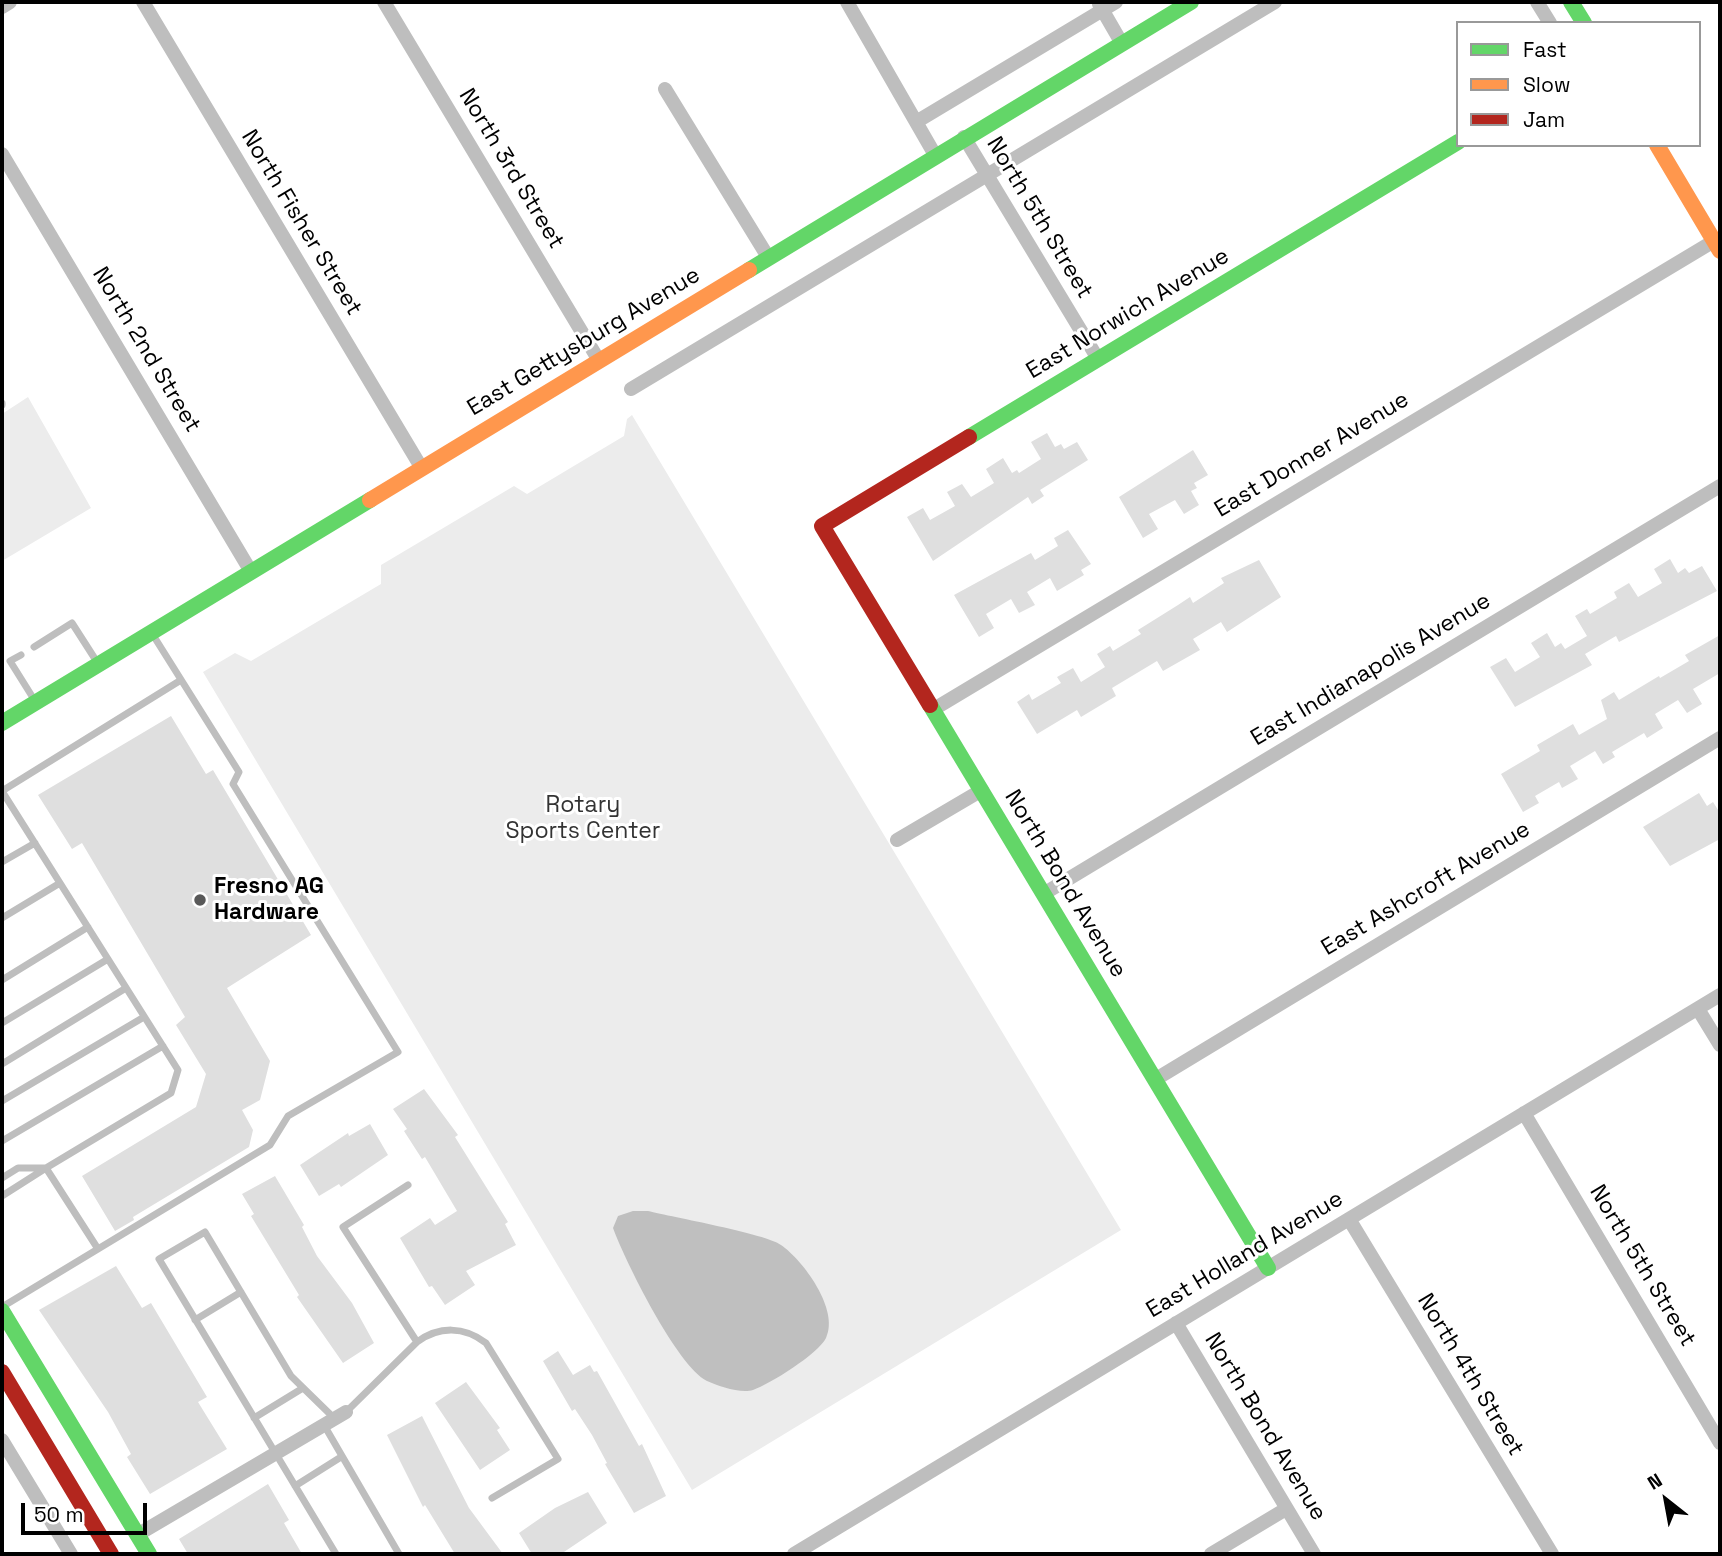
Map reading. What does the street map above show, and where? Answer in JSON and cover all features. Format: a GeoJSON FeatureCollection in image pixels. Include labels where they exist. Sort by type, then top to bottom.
{"type":"FeatureCollection","features":[{"type":"Feature","properties":{"kind":"street"},"geometry":{"type":"LineString","coordinates":[[2,7],[10,2]]}},
{"type":"Feature","properties":{"kind":"street","name":"North Fisher Street"},"geometry":{"type":"LineString","coordinates":[[143,2],[421,467]]}},
{"type":"Feature","properties":{"kind":"street","name":"North 3rd Street"},"geometry":{"type":"LineString","coordinates":[[384,2],[598,359]]}},
{"type":"Feature","properties":{"kind":"street"},"geometry":{"type":"LineString","coordinates":[[846,2],[935,155]]}},
{"type":"Feature","properties":{"kind":"street"},"geometry":{"type":"LineString","coordinates":[[916,122],[1100,6],[1116,2]]}},
{"type":"Feature","properties":{"kind":"street","name":"East Gettysburg Avenue"},"geometry":{"type":"LineString","coordinates":[[2,723],[964,137],[1191,2]]}},
{"type":"Feature","properties":{"kind":"street"},"geometry":{"type":"LineString","coordinates":[[631,389],[1275,2]]}},
{"type":"Feature","properties":{"kind":"street"},"geometry":{"type":"LineString","coordinates":[[1537,2],[1549,21]]}},
{"type":"Feature","properties":{"kind":"street"},"geometry":{"type":"LineString","coordinates":[[1572,2],[1583,21]]}},
{"type":"Feature","properties":{"kind":"street"},"geometry":{"type":"LineString","coordinates":[[1100,6],[1121,42]]}},
{"type":"Feature","properties":{"kind":"street"},"geometry":{"type":"LineString","coordinates":[[665,89],[768,257]]}},
{"type":"Feature","properties":{"kind":"street","name":"North 5th Street"},"geometry":{"type":"LineString","coordinates":[[964,137],[1098,359]]}},
{"type":"Feature","properties":{"kind":"street","name":"East Norwich Avenue"},"geometry":{"type":"LineString","coordinates":[[822,526],[1456,143]]}},
{"type":"Feature","properties":{"kind":"street"},"geometry":{"type":"LineString","coordinates":[[1658,147],[1718,243]]}},
{"type":"Feature","properties":{"kind":"street","name":"North 2nd Street"},"geometry":{"type":"LineString","coordinates":[[2,154],[250,570]]}},
{"type":"Feature","properties":{"kind":"street","name":"East Donner Avenue"},"geometry":{"type":"LineString","coordinates":[[934,709],[1718,243]]}},
{"type":"Feature","properties":{"kind":"street","name":"East Indianapolis Avenue"},"geometry":{"type":"LineString","coordinates":[[1045,894],[1720,486]]}},
{"type":"Feature","properties":{"kind":"street","name":"North Bond Avenue"},"geometry":{"type":"LineString","coordinates":[[822,526],[1268,1268]]}},
{"type":"Feature","properties":{"kind":"street","name":"East Ashcroft Avenue"},"geometry":{"type":"LineString","coordinates":[[1156,1079],[1720,738]]}},
{"type":"Feature","properties":{"kind":"street"},"geometry":{"type":"LineString","coordinates":[[897,841],[982,790]]}},
{"type":"Feature","properties":{"kind":"street","name":"East Holland Avenue"},"geometry":{"type":"LineString","coordinates":[[794,1554],[1720,995]]}},
{"type":"Feature","properties":{"kind":"street"},"geometry":{"type":"LineString","coordinates":[[1698,1009],[1720,1045]]}},
{"type":"Feature","properties":{"kind":"street","name":"North 5th Street"},"geometry":{"type":"LineString","coordinates":[[1524,1113],[1720,1443]]}},
{"type":"Feature","properties":{"kind":"street","name":"North 4th Street"},"geometry":{"type":"LineString","coordinates":[[1349,1219],[1552,1554]]}},
{"type":"Feature","properties":{"kind":"street"},"geometry":{"type":"LineString","coordinates":[[2,1309],[149,1554]]}},
{"type":"Feature","properties":{"kind":"street","name":"North Bond Avenue"},"geometry":{"type":"LineString","coordinates":[[1176,1323],[1314,1554]]}},
{"type":"Feature","properties":{"kind":"street"},"geometry":{"type":"LineString","coordinates":[[2,1372],[111,1554]]}},
{"type":"Feature","properties":{"kind":"street"},"geometry":{"type":"LineString","coordinates":[[137,1535],[335,1418]]}},
{"type":"Feature","properties":{"kind":"street"},"geometry":{"type":"LineString","coordinates":[[2,1440],[71,1554]]}},
{"type":"Feature","properties":{"kind":"street"},"geometry":{"type":"LineString","coordinates":[[1211,1554],[1286,1508]]}},
{"type":"Feature","properties":{"kind":"lane"},"geometry":{"type":"LineString","coordinates":[[34,647],[72,623],[98,664]]}},
{"type":"Feature","properties":{"kind":"lane"},"geometry":{"type":"LineString","coordinates":[[2,1309],[270,1145],[288,1116],[398,1052],[233,784],[239,772],[151,631]]}},
{"type":"Feature","properties":{"kind":"lane"},"geometry":{"type":"LineString","coordinates":[[21,655],[10,661],[36,702]]}},
{"type":"Feature","properties":{"kind":"lane"},"geometry":{"type":"LineString","coordinates":[[2,1196],[171,1093],[178,1070],[2,791],[181,680]]}},
{"type":"Feature","properties":{"kind":"lane"},"geometry":{"type":"LineString","coordinates":[[2,862],[35,843]]}},
{"type":"Feature","properties":{"kind":"lane"},"geometry":{"type":"LineString","coordinates":[[2,918],[60,883]]}},
{"type":"Feature","properties":{"kind":"lane"},"geometry":{"type":"LineString","coordinates":[[2,979],[88,927]]}},
{"type":"Feature","properties":{"kind":"lane"},"geometry":{"type":"LineString","coordinates":[[2,1023],[108,959]]}},
{"type":"Feature","properties":{"kind":"lane"},"geometry":{"type":"LineString","coordinates":[[2,1065],[126,988]]}},
{"type":"Feature","properties":{"kind":"lane"},"geometry":{"type":"LineString","coordinates":[[2,1101],[144,1017]]}},
{"type":"Feature","properties":{"kind":"lane"},"geometry":{"type":"LineString","coordinates":[[2,1141],[163,1046]]}},
{"type":"Feature","properties":{"kind":"lane"},"geometry":{"type":"LineString","coordinates":[[2,1176],[18,1168],[46,1168]]}},
{"type":"Feature","properties":{"kind":"lane"},"geometry":{"type":"LineString","coordinates":[[46,1168],[98,1249]]}},
{"type":"Feature","properties":{"kind":"lane"},"geometry":{"type":"LineString","coordinates":[[408,1185],[343,1227],[417,1342]]}},
{"type":"Feature","properties":{"kind":"lane"},"geometry":{"type":"LineString","coordinates":[[337,1554],[159,1259],[205,1232],[291,1376],[335,1418],[341,1457],[399,1554]]}},
{"type":"Feature","properties":{"kind":"lane"},"geometry":{"type":"LineString","coordinates":[[195,1320],[241,1292]]}},
{"type":"Feature","properties":{"kind":"lane"},"geometry":{"type":"LineString","coordinates":[[335,1418],[417,1342],[447,1329],[471,1333],[486,1342],[558,1459],[492,1498]]}},
{"type":"Feature","properties":{"kind":"lane"},"geometry":{"type":"LineString","coordinates":[[254,1418],[303,1388]]}},
{"type":"Feature","properties":{"kind":"lane"},"geometry":{"type":"LineString","coordinates":[[295,1486],[341,1457]]}},
{"type":"Feature","properties":{"kind":"green space"},"geometry":{"type":"Polygon","coordinates":[[[28,397],[91,508],[2,561],[2,414],[28,397]]]}},
{"type":"Feature","properties":{"kind":"green space","name":"Rotary Sports Center"},"geometry":{"type":"Polygon","coordinates":[[[632,415],[1121,1230],[692,1490],[203,672],[235,653],[251,661],[381,584],[381,565],[514,486],[527,494],[624,436],[627,419],[632,415]]]}},
{"type":"Feature","properties":{"kind":"shaded area"},"geometry":{"type":"Polygon","coordinates":[[[633,1211],[648,1211],[718,1226],[781,1245],[809,1274],[824,1300],[829,1327],[826,1338],[814,1352],[793,1368],[753,1390],[736,1390],[707,1381],[681,1355],[667,1335],[619,1243],[613,1228],[618,1216],[633,1211]]]}},
{"type":"Feature","properties":{"kind":"building"},"geometry":{"type":"Polygon","coordinates":[[[1047,433],[1055,447],[1061,444],[1064,449],[1077,442],[1088,460],[1040,490],[1044,496],[1032,504],[1028,497],[933,561],[907,517],[923,508],[930,520],[955,506],[947,492],[962,484],[971,497],[994,483],[986,469],[1003,458],[1012,473],[1017,470],[1019,473],[1041,459],[1031,442],[1047,433]]]}},
{"type":"Feature","properties":{"kind":"building"},"geometry":{"type":"Polygon","coordinates":[[[1193,450],[1208,475],[1194,483],[1197,488],[1191,491],[1199,505],[1184,514],[1175,500],[1149,514],[1158,529],[1143,538],[1119,497],[1193,450]]]}},
{"type":"Feature","properties":{"kind":"building"},"geometry":{"type":"Polygon","coordinates":[[[1068,530],[1091,564],[1081,570],[1084,575],[1057,591],[1050,578],[1027,592],[1035,605],[1019,613],[1011,599],[986,614],[994,628],[979,637],[954,595],[1031,553],[1035,560],[1058,546],[1054,538],[1068,530]]]}},
{"type":"Feature","properties":{"kind":"building"},"geometry":{"type":"Polygon","coordinates":[[[1670,559],[1678,573],[1685,568],[1689,573],[1702,566],[1717,591],[1619,642],[1616,636],[1585,654],[1592,665],[1515,707],[1490,667],[1506,658],[1515,672],[1540,657],[1531,643],[1547,633],[1555,647],[1561,643],[1565,649],[1587,636],[1575,616],[1587,609],[1590,614],[1617,598],[1614,592],[1629,583],[1638,597],[1662,583],[1654,569],[1670,559]]]}},
{"type":"Feature","properties":{"kind":"building"},"geometry":{"type":"Polygon","coordinates":[[[1259,560],[1281,597],[1227,632],[1221,622],[1193,639],[1200,650],[1163,671],[1157,661],[1112,688],[1116,696],[1081,717],[1077,710],[1037,734],[1017,702],[1029,694],[1032,700],[1061,683],[1057,677],[1073,668],[1081,682],[1105,667],[1097,654],[1110,646],[1113,651],[1141,634],[1138,630],[1190,597],[1193,603],[1224,583],[1221,578],[1259,560]]]}},
{"type":"Feature","properties":{"kind":"building"},"geometry":{"type":"Polygon","coordinates":[[[1720,635],[1720,673],[1693,689],[1702,704],[1687,713],[1678,700],[1655,714],[1663,728],[1647,738],[1644,733],[1612,752],[1615,757],[1603,764],[1595,751],[1570,766],[1578,779],[1562,788],[1559,782],[1535,796],[1539,803],[1523,812],[1501,774],[1540,751],[1537,745],[1573,724],[1579,735],[1607,719],[1601,700],[1614,692],[1619,700],[1659,676],[1660,678],[1689,661],[1685,655],[1720,635]]]}},
{"type":"Feature","properties":{"kind":"building"},"geometry":{"type":"Polygon","coordinates":[[[171,716],[206,774],[213,770],[311,935],[227,988],[270,1061],[260,1100],[242,1110],[253,1130],[249,1147],[133,1217],[134,1220],[115,1231],[82,1176],[196,1107],[206,1074],[176,1025],[185,1017],[82,843],[72,849],[38,795],[171,716]]]}},
{"type":"Feature","properties":{"kind":"building"},"geometry":{"type":"Polygon","coordinates":[[[1699,793],[1707,806],[1713,802],[1720,813],[1720,839],[1670,866],[1643,827],[1699,793]]]}},
{"type":"Feature","properties":{"kind":"building"},"geometry":{"type":"Polygon","coordinates":[[[424,1089],[458,1135],[455,1137],[508,1222],[505,1224],[516,1245],[466,1271],[475,1285],[445,1305],[432,1286],[429,1287],[400,1238],[430,1218],[435,1225],[457,1211],[425,1157],[422,1159],[404,1131],[407,1129],[393,1109],[424,1089]]]}},
{"type":"Feature","properties":{"kind":"building"},"geometry":{"type":"Polygon","coordinates":[[[370,1124],[388,1155],[341,1187],[339,1184],[319,1196],[300,1165],[348,1133],[349,1136],[370,1124]]]}},
{"type":"Feature","properties":{"kind":"building"},"geometry":{"type":"Polygon","coordinates":[[[275,1176],[304,1225],[302,1227],[317,1256],[352,1303],[374,1343],[343,1363],[297,1297],[299,1295],[251,1216],[254,1214],[242,1194],[275,1176]]]}},
{"type":"Feature","properties":{"kind":"building"},"geometry":{"type":"Polygon","coordinates":[[[116,1266],[142,1308],[151,1303],[207,1397],[198,1402],[227,1449],[150,1494],[127,1457],[131,1454],[108,1412],[39,1310],[116,1266]]]}},
{"type":"Feature","properties":{"kind":"building"},"geometry":{"type":"Polygon","coordinates":[[[558,1351],[573,1375],[590,1365],[594,1372],[597,1371],[639,1446],[642,1444],[666,1496],[634,1513],[605,1464],[607,1463],[592,1435],[575,1409],[572,1411],[543,1361],[558,1351]]]}},
{"type":"Feature","properties":{"kind":"building"},"geometry":{"type":"Polygon","coordinates":[[[466,1382],[500,1428],[497,1430],[510,1450],[480,1470],[435,1403],[466,1382]]]}},
{"type":"Feature","properties":{"kind":"building"},"geometry":{"type":"Polygon","coordinates":[[[422,1416],[469,1508],[503,1554],[455,1554],[425,1505],[423,1507],[387,1435],[422,1416]]]}},
{"type":"Feature","properties":{"kind":"building"},"geometry":{"type":"Polygon","coordinates":[[[268,1484],[289,1520],[284,1523],[302,1554],[188,1554],[179,1539],[268,1484]]]}},
{"type":"Feature","properties":{"kind":"building"},"geometry":{"type":"Polygon","coordinates":[[[588,1492],[607,1523],[561,1554],[532,1554],[519,1533],[555,1508],[588,1492]]]}},
{"type":"Feature","properties":{"kind":"traffic: fast"},"geometry":{"type":"LineString","coordinates":[[749,270],[1191,2]]}},
{"type":"Feature","properties":{"kind":"traffic: fast"},"geometry":{"type":"LineString","coordinates":[[1571,2],[1583,21]]}},
{"type":"Feature","properties":{"kind":"traffic: fast"},"geometry":{"type":"LineString","coordinates":[[969,437],[1456,143]]}},
{"type":"Feature","properties":{"kind":"traffic: fast"},"geometry":{"type":"LineString","coordinates":[[2,723],[370,500]]}},
{"type":"Feature","properties":{"kind":"traffic: fast"},"geometry":{"type":"LineString","coordinates":[[930,705],[1268,1268]]}},
{"type":"Feature","properties":{"kind":"traffic: fast"},"geometry":{"type":"LineString","coordinates":[[2,1311],[149,1554]]}},
{"type":"Feature","properties":{"kind":"traffic: slow"},"geometry":{"type":"LineString","coordinates":[[1658,147],[1720,251]]}},
{"type":"Feature","properties":{"kind":"traffic: slow"},"geometry":{"type":"LineString","coordinates":[[370,500],[749,270]]}},
{"type":"Feature","properties":{"kind":"traffic: jam"},"geometry":{"type":"LineString","coordinates":[[930,705],[822,526],[969,437]]}},
{"type":"Feature","properties":{"kind":"traffic: jam"},"geometry":{"type":"LineString","coordinates":[[2,1372],[111,1554]]}},
{"type":"Feature","properties":{"kind":"place","name":"Fresno AG Hardware"},"geometry":{"type":"Point","coordinates":[200,900]}}]}
